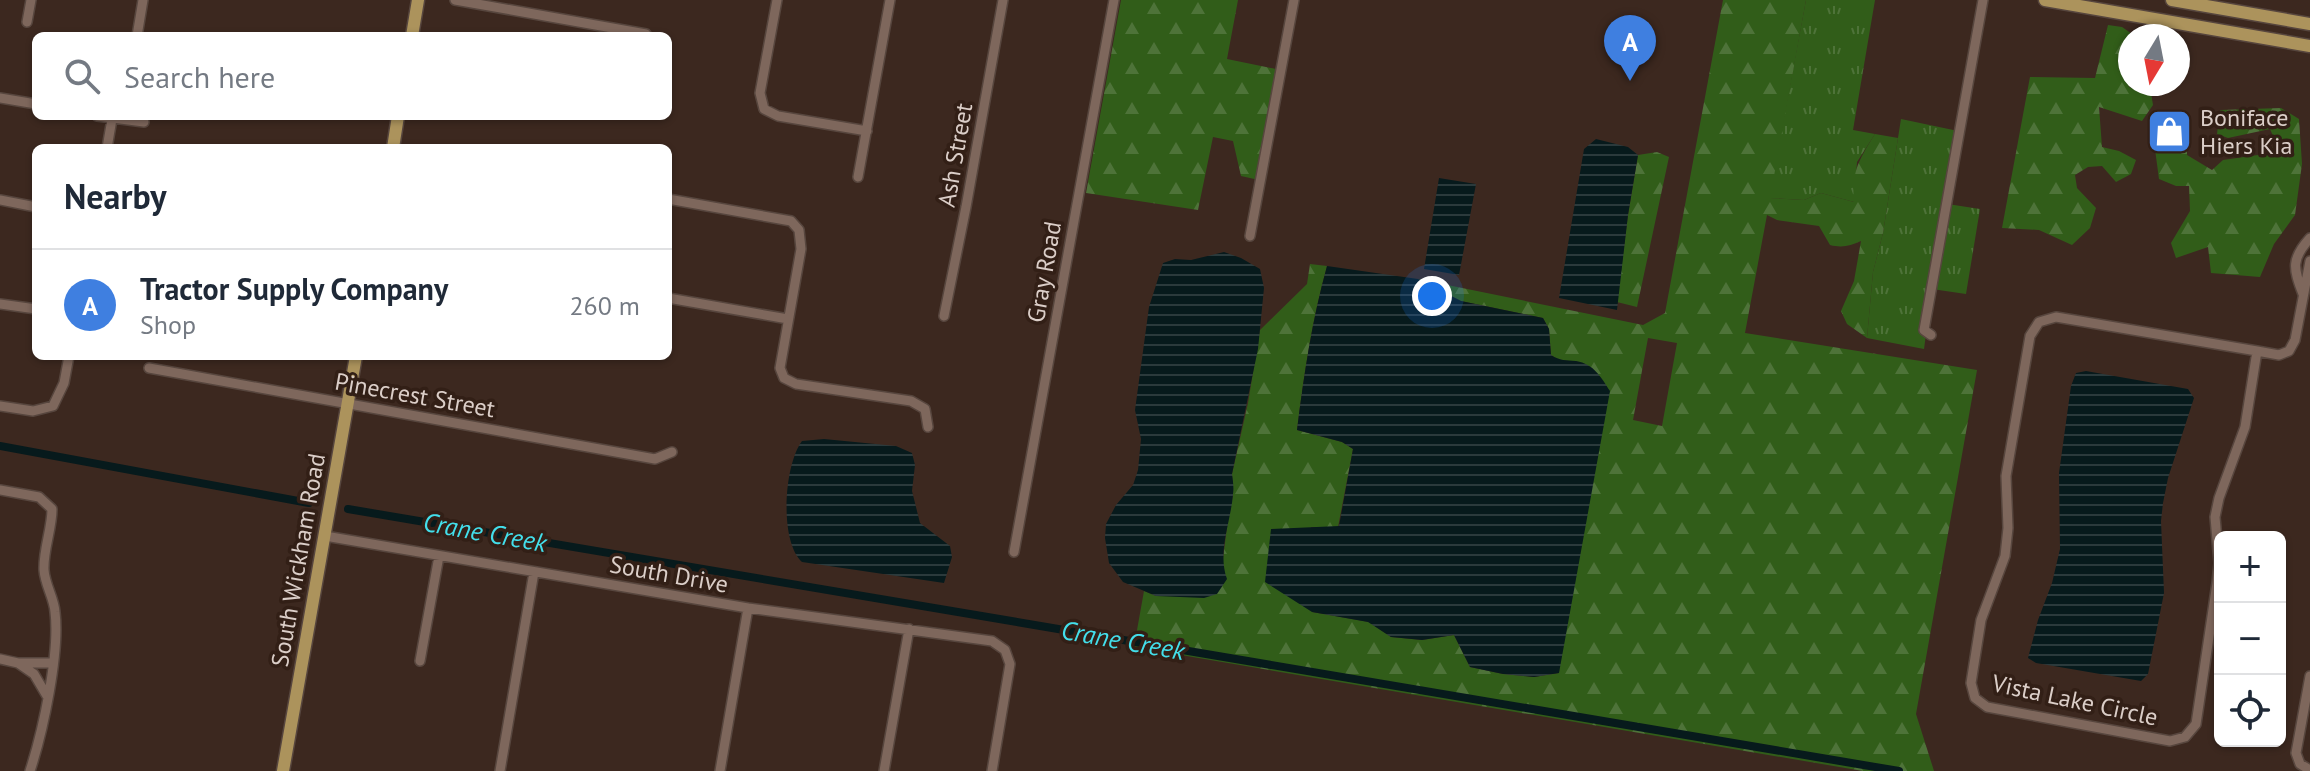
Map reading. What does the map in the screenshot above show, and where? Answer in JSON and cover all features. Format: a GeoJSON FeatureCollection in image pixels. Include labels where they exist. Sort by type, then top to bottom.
{"type":"FeatureCollection","features":[{"type":"Feature","properties":{"kind":"main road"},"geometry":{"type":"LineString","coordinates":[[413,32],[418,0]]}},
{"type":"Feature","properties":{"kind":"main road"},"geometry":{"type":"LineString","coordinates":[[2045,0],[2310,46]]}},
{"type":"Feature","properties":{"kind":"main road"},"geometry":{"type":"LineString","coordinates":[[2071,5],[2087,0]]}},
{"type":"Feature","properties":{"kind":"main road"},"geometry":{"type":"LineString","coordinates":[[2099,10],[2110,0]]}},
{"type":"Feature","properties":{"kind":"main road"},"geometry":{"type":"LineString","coordinates":[[2172,0],[2310,24]]}},
{"type":"Feature","properties":{"kind":"main road"},"geometry":{"type":"LineString","coordinates":[[2286,42],[2310,35]]}},
{"type":"Feature","properties":{"kind":"main road"},"geometry":{"type":"LineString","coordinates":[[394,144],[397,120]]}},
{"type":"Feature","properties":{"kind":"main road","name":"South Wickham Road"},"geometry":{"type":"LineString","coordinates":[[283,771],[355,360]]}},
{"type":"Feature","properties":{"kind":"street"},"geometry":{"type":"LineString","coordinates":[[27,22],[31,0]]}},
{"type":"Feature","properties":{"kind":"street"},"geometry":{"type":"LineString","coordinates":[[138,32],[143,0]]}},
{"type":"Feature","properties":{"kind":"street"},"geometry":{"type":"LineString","coordinates":[[455,0],[635,32]]}},
{"type":"Feature","properties":{"kind":"street"},"geometry":{"type":"LineString","coordinates":[[777,0],[760,93],[764,109],[778,116],[867,131]]}},
{"type":"Feature","properties":{"kind":"street"},"geometry":{"type":"LineString","coordinates":[[858,177],[890,0]]}},
{"type":"Feature","properties":{"kind":"street","name":"Ash Street"},"geometry":{"type":"LineString","coordinates":[[944,316],[1003,0]]}},
{"type":"Feature","properties":{"kind":"street","name":"Gray Road"},"geometry":{"type":"LineString","coordinates":[[1014,552],[1114,0]]}},
{"type":"Feature","properties":{"kind":"street"},"geometry":{"type":"LineString","coordinates":[[1250,236],[1294,0]]}},
{"type":"Feature","properties":{"kind":"street"},"geometry":{"type":"LineString","coordinates":[[1931,335],[1924,330],[1983,0]]}},
{"type":"Feature","properties":{"kind":"street"},"geometry":{"type":"LineString","coordinates":[[0,98],[32,103]]}},
{"type":"Feature","properties":{"kind":"street"},"geometry":{"type":"LineString","coordinates":[[108,144],[112,120]]}},
{"type":"Feature","properties":{"kind":"street"},"geometry":{"type":"LineString","coordinates":[[123,120],[144,122]]}},
{"type":"Feature","properties":{"kind":"street"},"geometry":{"type":"LineString","coordinates":[[0,200],[32,206]]}},
{"type":"Feature","properties":{"kind":"street"},"geometry":{"type":"LineString","coordinates":[[672,200],[791,221],[799,230],[801,249],[780,368],[784,378],[796,384],[911,401],[925,409],[928,427]]}},
{"type":"Feature","properties":{"kind":"street"},"geometry":{"type":"LineString","coordinates":[[2296,261],[2299,251],[2310,238]]}},
{"type":"Feature","properties":{"kind":"street","name":"Vista Lake Circle"},"geometry":{"type":"LineString","coordinates":[[2257,351],[2245,427],[2215,517],[2219,563],[2196,724],[2185,737],[2170,741],[1987,707],[1975,698],[1971,683],[1981,620],[2005,556],[2008,528],[2006,476],[2030,336],[2039,322],[2056,317],[2257,351],[2279,355],[2289,351],[2295,340],[2310,262],[2296,261],[2294,270],[2303,294]]}},
{"type":"Feature","properties":{"kind":"street"},"geometry":{"type":"LineString","coordinates":[[672,299],[788,319]]}},
{"type":"Feature","properties":{"kind":"street"},"geometry":{"type":"LineString","coordinates":[[0,304],[32,308]]}},
{"type":"Feature","properties":{"kind":"street"},"geometry":{"type":"LineString","coordinates":[[0,406],[33,411],[53,406],[64,383],[68,360]]}},
{"type":"Feature","properties":{"kind":"street","name":"Pinecrest Street"},"geometry":{"type":"LineString","coordinates":[[149,368],[655,459],[672,452]]}},
{"type":"Feature","properties":{"kind":"street"},"geometry":{"type":"LineString","coordinates":[[0,490],[39,497],[52,509],[44,573],[55,609],[57,633],[37,750],[30,771]]}},
{"type":"Feature","properties":{"kind":"street","name":"South Drive"},"geometry":{"type":"LineString","coordinates":[[325,536],[748,608],[992,641],[1005,650],[1010,664],[992,771]]}},
{"type":"Feature","properties":{"kind":"street"},"geometry":{"type":"LineString","coordinates":[[420,661],[439,556]]}},
{"type":"Feature","properties":{"kind":"street"},"geometry":{"type":"LineString","coordinates":[[500,771],[534,572]]}},
{"type":"Feature","properties":{"kind":"street"},"geometry":{"type":"LineString","coordinates":[[720,771],[748,608]]}},
{"type":"Feature","properties":{"kind":"street"},"geometry":{"type":"LineString","coordinates":[[884,771],[909,629]]}},
{"type":"Feature","properties":{"kind":"street"},"geometry":{"type":"LineString","coordinates":[[0,659],[18,663],[53,663]]}},
{"type":"Feature","properties":{"kind":"street"},"geometry":{"type":"LineString","coordinates":[[18,663],[34,674],[47,696]]}},
{"type":"Feature","properties":{"kind":"street"},"geometry":{"type":"LineString","coordinates":[[2310,676],[2296,753],[2300,764],[2310,770]]}},
{"type":"Feature","properties":{"kind":"green space"},"geometry":{"type":"Polygon","coordinates":[[[1121,0],[1238,0],[1227,59],[1276,69],[1259,180],[1241,176],[1233,141],[1213,137],[1198,210],[1086,193],[1121,0]]]}},
{"type":"Feature","properties":{"kind":"green space"},"geometry":{"type":"Polygon","coordinates":[[[1723,0],[1806,0],[1770,198],[1804,200],[1821,193],[1854,202],[1858,166],[1875,134],[1898,138],[1883,233],[1873,272],[1867,338],[1847,324],[1841,311],[1854,281],[1861,241],[1846,246],[1830,245],[1819,226],[1777,220],[1767,215],[1745,333],[1977,370],[1916,714],[1934,771],[1863,771],[1134,647],[1144,591],[1156,596],[1222,567],[1233,495],[1232,474],[1260,330],[1307,284],[1310,264],[1327,266],[1309,347],[1297,430],[1342,442],[1353,449],[1338,527],[1311,527],[1312,612],[1369,622],[1391,637],[1422,640],[1454,635],[1470,667],[1534,677],[1559,673],[1580,362],[1559,360],[1551,355],[1549,329],[1543,318],[1461,301],[1418,279],[1643,325],[1665,313],[1723,0]],[[1648,338],[1633,420],[1662,426],[1677,343],[1648,338]]]}},
{"type":"Feature","properties":{"kind":"green space"},"geometry":{"type":"Polygon","coordinates":[[[1806,0],[1875,0],[1853,130],[1875,134],[1857,162],[1854,202],[1821,193],[1804,200],[1769,198],[1806,0]]]}},
{"type":"Feature","properties":{"kind":"green space"},"geometry":{"type":"Polygon","coordinates":[[[2108,25],[2118,26],[2118,96],[2152,96],[2153,105],[2142,121],[2099,107],[2102,147],[2136,160],[2131,174],[2116,182],[2102,166],[2088,167],[2075,175],[2077,188],[2096,208],[2090,228],[2072,245],[2039,230],[2002,228],[2030,77],[2095,78],[2108,25]]]}},
{"type":"Feature","properties":{"kind":"green space"},"geometry":{"type":"Polygon","coordinates":[[[2281,108],[2299,119],[2302,164],[2295,215],[2274,244],[2260,277],[2211,273],[2208,247],[2176,258],[2171,243],[2190,211],[2189,186],[2176,186],[2159,179],[2155,149],[2168,112],[2186,111],[2187,155],[2212,170],[2223,160],[2258,155],[2277,145],[2270,129],[2228,138],[2217,134],[2220,110],[2281,108]]]}},
{"type":"Feature","properties":{"kind":"green space"},"geometry":{"type":"Polygon","coordinates":[[[1901,119],[1958,131],[1941,203],[1980,209],[1966,294],[1932,289],[1924,349],[1867,338],[1873,272],[1883,233],[1901,119]]]}},
{"type":"Feature","properties":{"kind":"green space"},"geometry":{"type":"Polygon","coordinates":[[[1657,152],[1669,157],[1637,307],[1617,302],[1628,215],[1638,155],[1657,152]]]}},
{"type":"Feature","properties":{"kind":"shaded area"},"geometry":{"type":"Polygon","coordinates":[[[1596,139],[1628,147],[1638,155],[1617,310],[1559,298],[1584,149],[1596,139]]]}},
{"type":"Feature","properties":{"kind":"shaded area"},"geometry":{"type":"Polygon","coordinates":[[[1439,178],[1476,184],[1459,275],[1424,269],[1439,178]]]}},
{"type":"Feature","properties":{"kind":"shaded area"},"geometry":{"type":"Polygon","coordinates":[[[1224,252],[1260,269],[1264,288],[1258,349],[1232,474],[1232,505],[1223,558],[1227,579],[1217,594],[1204,598],[1156,596],[1123,582],[1109,563],[1106,524],[1116,505],[1133,485],[1138,470],[1141,439],[1135,410],[1149,307],[1163,263],[1224,252]]]}},
{"type":"Feature","properties":{"kind":"shaded area"},"geometry":{"type":"Polygon","coordinates":[[[1327,266],[1418,279],[1461,301],[1543,318],[1549,329],[1551,355],[1588,365],[1610,391],[1559,673],[1534,677],[1470,667],[1454,635],[1422,640],[1391,637],[1368,622],[1312,612],[1265,582],[1271,529],[1339,526],[1353,449],[1342,442],[1297,430],[1309,347],[1327,266]]]}},
{"type":"Feature","properties":{"kind":"shaded area"},"geometry":{"type":"Polygon","coordinates":[[[2086,371],[2188,389],[2194,398],[2163,503],[2164,593],[2148,674],[2141,681],[2036,663],[2028,658],[2060,549],[2059,473],[2071,386],[2076,373],[2086,371]]]}},
{"type":"Feature","properties":{"kind":"shaded area"},"geometry":{"type":"Polygon","coordinates":[[[824,439],[896,446],[912,453],[915,465],[912,491],[920,523],[950,546],[952,557],[944,583],[802,562],[795,552],[787,521],[791,467],[802,441],[824,439]]]}},
{"type":"Feature","properties":{"kind":"waterway","name":"Crane Creek"},"geometry":{"type":"LineString","coordinates":[[0,446],[309,503]]}},
{"type":"Feature","properties":{"kind":"waterway","name":"Crane Creek"},"geometry":{"type":"LineString","coordinates":[[348,509],[1899,771]]}},
{"type":"Feature","properties":{"kind":"place","name":"Tractor Supply Company"},"geometry":{"type":"Point","coordinates":[1630,81]}},
{"type":"Feature","properties":{"kind":"place","name":"Boniface Hiers Kia"},"geometry":{"type":"Point","coordinates":[2169,131]}}]}
